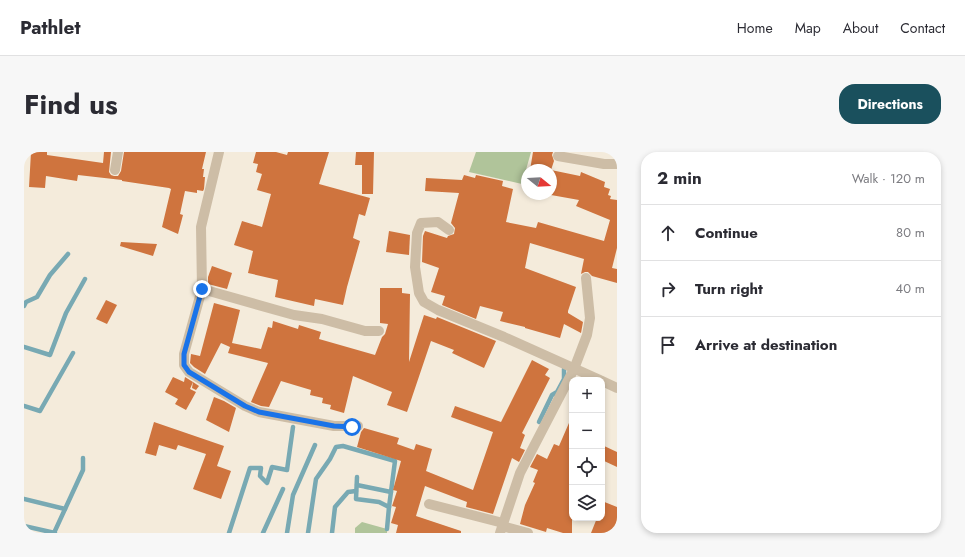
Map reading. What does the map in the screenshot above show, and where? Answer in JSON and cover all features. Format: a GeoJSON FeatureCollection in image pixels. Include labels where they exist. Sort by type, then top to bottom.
{"type":"FeatureCollection","features":[{"type":"Feature","properties":{"kind":"street"},"geometry":{"type":"LineString","coordinates":[[116,170],[118,152]]}},
{"type":"Feature","properties":{"kind":"street"},"geometry":{"type":"LineString","coordinates":[[219,152],[201,227],[202,289],[184,354],[184,365],[189,372],[245,406],[259,412],[334,426],[358,426]]}},
{"type":"Feature","properties":{"kind":"street"},"geometry":{"type":"LineString","coordinates":[[558,156],[604,164],[617,164]]}},
{"type":"Feature","properties":{"kind":"street"},"geometry":{"type":"LineString","coordinates":[[449,230],[438,222],[421,223],[417,233],[415,267],[419,293],[424,302],[438,310],[504,337],[594,377]]}},
{"type":"Feature","properties":{"kind":"street"},"geometry":{"type":"LineString","coordinates":[[501,527],[520,473],[574,369],[587,335],[590,318],[586,278]]}},
{"type":"Feature","properties":{"kind":"street"},"geometry":{"type":"LineString","coordinates":[[202,289],[294,315],[322,319],[365,331],[379,331]]}},
{"type":"Feature","properties":{"kind":"street"},"geometry":{"type":"LineString","coordinates":[[605,382],[617,388]]}},
{"type":"Feature","properties":{"kind":"street"},"geometry":{"type":"LineString","coordinates":[[429,504],[501,527],[528,533]]}},
{"type":"Feature","properties":{"kind":"green space"},"geometry":{"type":"Polygon","coordinates":[[[476,152],[531,152],[528,164],[521,164],[521,184],[469,172],[476,152]]]}},
{"type":"Feature","properties":{"kind":"green space"},"geometry":{"type":"Polygon","coordinates":[[[362,522],[387,529],[387,533],[355,533],[355,528],[362,522]]]}},
{"type":"Feature","properties":{"kind":"building"},"geometry":{"type":"Polygon","coordinates":[[[31,152],[47,152],[47,155],[103,163],[104,152],[111,152],[109,172],[111,175],[118,176],[121,171],[124,152],[206,152],[202,169],[204,169],[203,177],[205,177],[204,189],[203,191],[197,190],[197,193],[185,191],[180,214],[183,215],[178,234],[162,227],[171,189],[122,180],[78,175],[77,181],[46,176],[45,188],[29,187],[31,152]]]}},
{"type":"Feature","properties":{"kind":"building"},"geometry":{"type":"Polygon","coordinates":[[[256,152],[276,152],[287,155],[288,152],[329,152],[319,184],[370,198],[365,216],[359,214],[353,238],[360,241],[343,305],[315,299],[314,306],[275,297],[278,280],[248,273],[253,251],[234,245],[242,221],[262,227],[271,194],[257,190],[262,174],[256,172],[258,164],[253,163],[256,152]]]}},
{"type":"Feature","properties":{"kind":"building"},"geometry":{"type":"Polygon","coordinates":[[[356,152],[374,152],[373,194],[362,194],[362,165],[355,165],[356,152]]]}},
{"type":"Feature","properties":{"kind":"building"},"geometry":{"type":"Polygon","coordinates":[[[533,152],[553,152],[553,164],[531,164],[533,152]]]}},
{"type":"Feature","properties":{"kind":"building"},"geometry":{"type":"Polygon","coordinates":[[[557,171],[580,176],[581,172],[605,182],[604,187],[610,189],[608,195],[611,196],[610,199],[617,200],[617,248],[612,268],[617,269],[617,283],[592,276],[588,272],[581,274],[584,259],[530,243],[525,268],[576,287],[568,313],[583,322],[581,333],[564,324],[560,338],[500,321],[503,312],[480,306],[476,319],[442,305],[445,296],[431,292],[439,268],[422,262],[423,236],[425,231],[447,238],[448,236],[454,234],[455,228],[451,223],[459,193],[425,191],[426,178],[462,180],[464,175],[475,178],[476,175],[503,181],[502,186],[513,189],[506,222],[536,228],[538,222],[604,241],[610,220],[576,206],[579,200],[557,196],[557,171]]]}},
{"type":"Feature","properties":{"kind":"building"},"geometry":{"type":"Polygon","coordinates":[[[389,231],[410,235],[409,255],[386,252],[389,231]]]}},
{"type":"Feature","properties":{"kind":"building"},"geometry":{"type":"Polygon","coordinates":[[[121,242],[157,244],[153,256],[120,246],[121,242]]]}},
{"type":"Feature","properties":{"kind":"building"},"geometry":{"type":"Polygon","coordinates":[[[212,266],[232,273],[227,289],[208,284],[208,277],[212,266]]]}},
{"type":"Feature","properties":{"kind":"building"},"geometry":{"type":"Polygon","coordinates":[[[380,288],[402,288],[402,293],[410,294],[409,362],[424,315],[436,319],[437,317],[496,341],[484,368],[452,353],[454,350],[431,341],[407,412],[387,405],[392,392],[353,376],[344,413],[330,409],[331,405],[322,403],[323,398],[310,395],[311,390],[281,381],[269,407],[251,402],[268,363],[228,353],[230,347],[221,343],[205,374],[190,363],[191,354],[200,356],[214,303],[240,310],[232,343],[261,349],[268,327],[272,328],[273,321],[298,329],[299,325],[321,332],[319,339],[375,355],[388,324],[380,323],[380,288]]]}},
{"type":"Feature","properties":{"kind":"building"},"geometry":{"type":"Polygon","coordinates":[[[106,300],[117,305],[107,324],[96,319],[106,300]]]}},
{"type":"Feature","properties":{"kind":"building"},"geometry":{"type":"Polygon","coordinates":[[[532,360],[549,369],[545,375],[550,378],[522,433],[525,435],[520,448],[525,450],[519,462],[512,458],[493,514],[466,507],[467,502],[425,486],[416,516],[461,531],[461,533],[396,533],[398,525],[391,523],[396,507],[392,506],[397,491],[393,490],[401,461],[357,447],[361,432],[364,428],[399,438],[397,444],[414,450],[416,444],[432,449],[426,471],[473,490],[493,432],[451,417],[455,406],[501,422],[532,360]]]}},
{"type":"Feature","properties":{"kind":"building"},"geometry":{"type":"Polygon","coordinates":[[[173,377],[184,382],[185,377],[193,382],[190,389],[196,392],[186,410],[175,404],[178,399],[165,392],[173,377]]]}},
{"type":"Feature","properties":{"kind":"building"},"geometry":{"type":"Polygon","coordinates":[[[193,382],[199,386],[196,390],[192,388],[193,382]]]}},
{"type":"Feature","properties":{"kind":"building"},"geometry":{"type":"Polygon","coordinates":[[[214,397],[236,408],[229,432],[206,420],[214,397]]]}},
{"type":"Feature","properties":{"kind":"building"},"geometry":{"type":"Polygon","coordinates":[[[154,422],[224,446],[217,466],[231,471],[221,499],[193,489],[206,454],[178,445],[176,450],[159,445],[156,456],[145,453],[154,422]]]}},
{"type":"Feature","properties":{"kind":"building"},"geometry":{"type":"Polygon","coordinates":[[[569,423],[569,521],[572,521],[572,533],[563,533],[547,528],[546,532],[520,524],[525,505],[535,483],[533,482],[538,470],[530,467],[537,454],[547,459],[554,444],[559,446],[569,423]]]}},
{"type":"Feature","properties":{"kind":"building"},"geometry":{"type":"Polygon","coordinates":[[[605,446],[617,452],[617,467],[605,461],[605,446]]]}},
{"type":"Feature","properties":{"kind":"building"},"geometry":{"type":"Polygon","coordinates":[[[605,502],[617,507],[617,533],[591,533],[596,521],[605,521],[605,502]]]}},
{"type":"Feature","properties":{"kind":"waterway"},"geometry":{"type":"LineString","coordinates":[[24,306],[26,302],[37,297],[50,275],[68,254]]}},
{"type":"Feature","properties":{"kind":"waterway"},"geometry":{"type":"LineString","coordinates":[[24,347],[50,355],[66,313],[85,279]]}},
{"type":"Feature","properties":{"kind":"waterway"},"geometry":{"type":"LineString","coordinates":[[24,406],[40,411],[73,353]]}},
{"type":"Feature","properties":{"kind":"waterway"},"geometry":{"type":"LineString","coordinates":[[539,422],[552,395],[557,392],[564,379],[564,369]]}},
{"type":"Feature","properties":{"kind":"waterway"},"geometry":{"type":"LineString","coordinates":[[229,533],[250,468],[261,468],[260,476],[267,483],[272,467],[287,470],[293,427]]}},
{"type":"Feature","properties":{"kind":"waterway"},"geometry":{"type":"LineString","coordinates":[[287,533],[293,495],[315,445]]}},
{"type":"Feature","properties":{"kind":"waterway"},"geometry":{"type":"LineString","coordinates":[[308,533],[316,479],[330,459],[336,447],[343,446],[395,461],[387,529]]}},
{"type":"Feature","properties":{"kind":"waterway"},"geometry":{"type":"LineString","coordinates":[[54,533],[83,470],[83,458]]}},
{"type":"Feature","properties":{"kind":"waterway"},"geometry":{"type":"LineString","coordinates":[[357,477],[356,499],[379,502],[389,507]]}},
{"type":"Feature","properties":{"kind":"waterway"},"geometry":{"type":"LineString","coordinates":[[357,485],[391,492]]}},
{"type":"Feature","properties":{"kind":"waterway"},"geometry":{"type":"LineString","coordinates":[[263,533],[283,489]]}},
{"type":"Feature","properties":{"kind":"waterway"},"geometry":{"type":"LineString","coordinates":[[332,533],[335,507],[348,492],[356,491]]}},
{"type":"Feature","properties":{"kind":"waterway"},"geometry":{"type":"LineString","coordinates":[[24,499],[65,509]]}},
{"type":"Feature","properties":{"kind":"waterway"},"geometry":{"type":"LineString","coordinates":[[24,526],[55,533]]}},
{"type":"Feature","properties":{"kind":"route"},"geometry":{"type":"LineString","coordinates":[[202,289],[184,354],[184,365],[189,372],[245,406],[259,412],[334,426],[352,427]]}}]}
